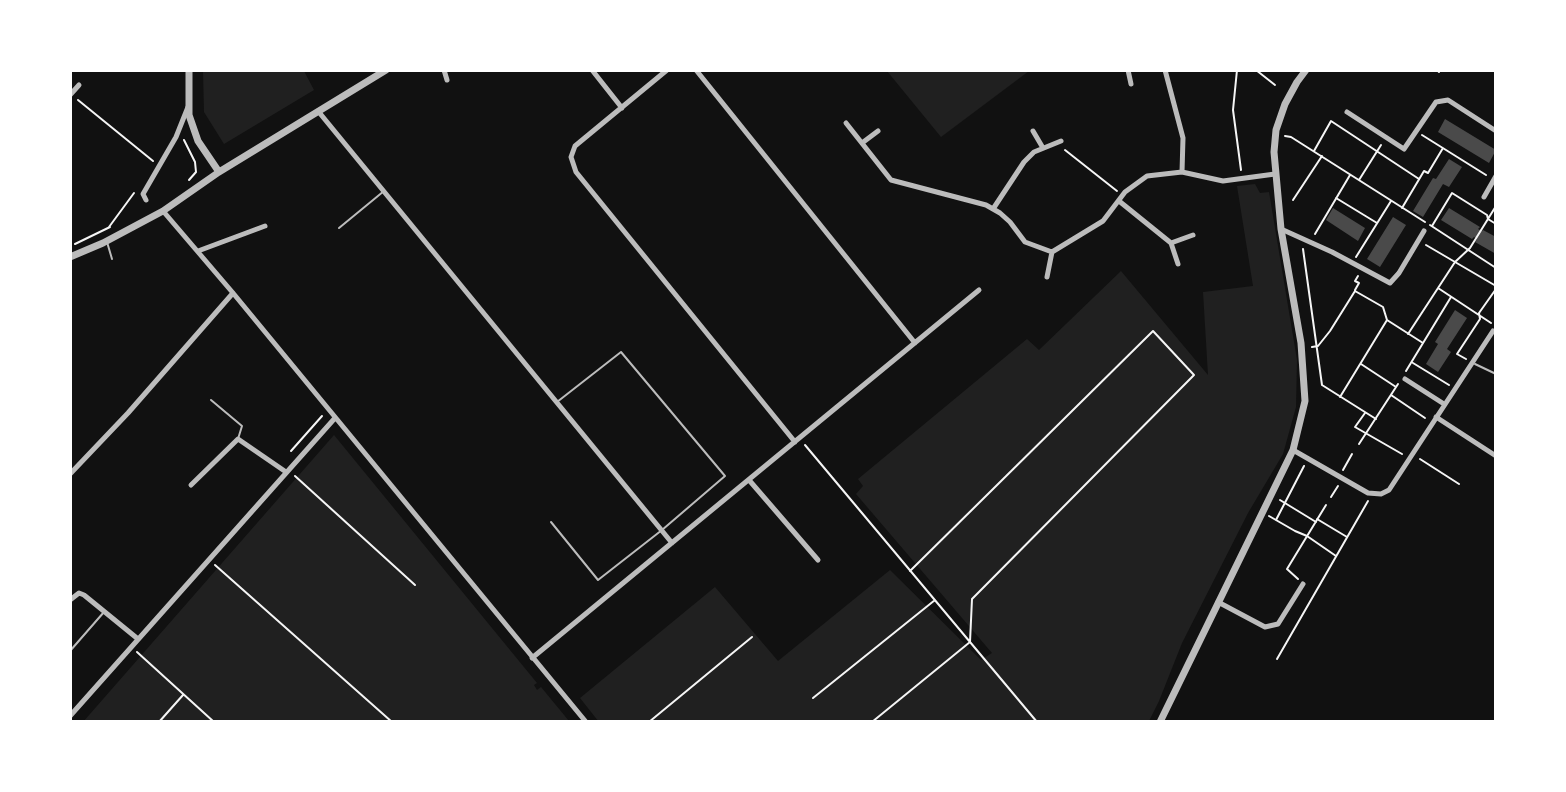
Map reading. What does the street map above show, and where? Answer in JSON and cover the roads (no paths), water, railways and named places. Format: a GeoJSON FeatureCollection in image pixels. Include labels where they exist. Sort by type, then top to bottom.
{"type":"FeatureCollection","features":[{"type":"Feature","properties":{"kind":"street"},"geometry":{"type":"LineString","coordinates":[[189,70],[189,115],[198,141],[219,172]]}},
{"type":"Feature","properties":{"kind":"street"},"geometry":{"type":"LineString","coordinates":[[70,258],[163,211],[219,172],[386,70]]}},
{"type":"Feature","properties":{"kind":"street"},"geometry":{"type":"LineString","coordinates":[[444,70],[447,80]]}},
{"type":"Feature","properties":{"kind":"street"},"geometry":{"type":"LineString","coordinates":[[592,70],[622,108]]}},
{"type":"Feature","properties":{"kind":"street"},"geometry":{"type":"LineString","coordinates":[[667,70],[575,146],[571,157],[576,172],[797,440]]}},
{"type":"Feature","properties":{"kind":"street"},"geometry":{"type":"LineString","coordinates":[[696,70],[915,343]]}},
{"type":"Feature","properties":{"kind":"street"},"geometry":{"type":"LineString","coordinates":[[1128,70],[1131,84]]}},
{"type":"Feature","properties":{"kind":"street"},"geometry":{"type":"LineString","coordinates":[[1165,70],[1183,138],[1182,172]]}},
{"type":"Feature","properties":{"kind":"street"},"geometry":{"type":"LineString","coordinates":[[1160,722],[1293,450],[1305,401],[1302,348],[1281,229],[1274,152],[1276,134],[1286,104],[1306,70]]}},
{"type":"Feature","properties":{"kind":"street"},"geometry":{"type":"LineString","coordinates":[[71,94],[79,85]]}},
{"type":"Feature","properties":{"kind":"street"},"geometry":{"type":"LineString","coordinates":[[1347,112],[1404,149],[1436,102],[1448,100],[1496,131]]}},
{"type":"Feature","properties":{"kind":"street"},"geometry":{"type":"LineString","coordinates":[[146,200],[143,194],[176,137],[188,107]]}},
{"type":"Feature","properties":{"kind":"street"},"geometry":{"type":"LineString","coordinates":[[318,111],[672,543]]}},
{"type":"Feature","properties":{"kind":"street"},"geometry":{"type":"LineString","coordinates":[[846,123],[891,180],[986,205],[1011,222],[1025,242],[1052,252]]}},
{"type":"Feature","properties":{"kind":"street"},"geometry":{"type":"LineString","coordinates":[[862,143],[878,131]]}},
{"type":"Feature","properties":{"kind":"street"},"geometry":{"type":"LineString","coordinates":[[1033,131],[1043,148]]}},
{"type":"Feature","properties":{"kind":"street"},"geometry":{"type":"LineString","coordinates":[[993,209],[1024,162],[1034,152],[1058,142]]}},
{"type":"Feature","properties":{"kind":"street"},"geometry":{"type":"LineString","coordinates":[[1047,277],[1052,252],[1103,221],[1125,192],[1147,176],[1182,172],[1223,181],[1275,174]]}},
{"type":"Feature","properties":{"kind":"street"},"geometry":{"type":"LineString","coordinates":[[1484,197],[1494,178]]}},
{"type":"Feature","properties":{"kind":"street"},"geometry":{"type":"LineString","coordinates":[[1119,201],[1171,243],[1178,264]]}},
{"type":"Feature","properties":{"kind":"street"},"geometry":{"type":"LineString","coordinates":[[163,211],[585,722]]}},
{"type":"Feature","properties":{"kind":"street"},"geometry":{"type":"LineString","coordinates":[[198,251],[265,226]]}},
{"type":"Feature","properties":{"kind":"street"},"geometry":{"type":"LineString","coordinates":[[1281,229],[1390,283],[1399,273],[1424,231]]}},
{"type":"Feature","properties":{"kind":"street"},"geometry":{"type":"LineString","coordinates":[[1171,243],[1193,235]]}},
{"type":"Feature","properties":{"kind":"street"},"geometry":{"type":"LineString","coordinates":[[532,658],[979,290]]}},
{"type":"Feature","properties":{"kind":"street"},"geometry":{"type":"LineString","coordinates":[[70,474],[128,413],[233,293]]}},
{"type":"Feature","properties":{"kind":"street"},"geometry":{"type":"LineString","coordinates":[[1293,450],[1370,493],[1381,494],[1389,489],[1494,328]]}},
{"type":"Feature","properties":{"kind":"street"},"geometry":{"type":"LineString","coordinates":[[1405,380],[1444,404]]}},
{"type":"Feature","properties":{"kind":"street"},"geometry":{"type":"LineString","coordinates":[[70,716],[335,417]]}},
{"type":"Feature","properties":{"kind":"street"},"geometry":{"type":"LineString","coordinates":[[1436,417],[1496,456]]}},
{"type":"Feature","properties":{"kind":"street"},"geometry":{"type":"LineString","coordinates":[[191,485],[238,440],[286,472]]}},
{"type":"Feature","properties":{"kind":"street"},"geometry":{"type":"LineString","coordinates":[[749,480],[818,560]]}},
{"type":"Feature","properties":{"kind":"street"},"geometry":{"type":"LineString","coordinates":[[1218,602],[1265,627],[1278,624],[1302,584]]}},
{"type":"Feature","properties":{"kind":"street"},"geometry":{"type":"LineString","coordinates":[[70,600],[79,593],[138,639]]}},
{"type":"Feature","properties":{"kind":"lane"},"geometry":{"type":"LineString","coordinates":[[339,228],[384,191]]}},
{"type":"Feature","properties":{"kind":"lane"},"geometry":{"type":"LineString","coordinates":[[106,241],[112,259]]}},
{"type":"Feature","properties":{"kind":"lane"},"geometry":{"type":"LineString","coordinates":[[551,522],[598,580],[662,530],[725,476],[621,352],[557,402]]}},
{"type":"Feature","properties":{"kind":"lane"},"geometry":{"type":"LineString","coordinates":[[1472,362],[1496,375]]}},
{"type":"Feature","properties":{"kind":"lane"},"geometry":{"type":"LineString","coordinates":[[211,400],[242,426],[238,440]]}},
{"type":"Feature","properties":{"kind":"lane"},"geometry":{"type":"LineString","coordinates":[[70,651],[105,612]]}}]}
